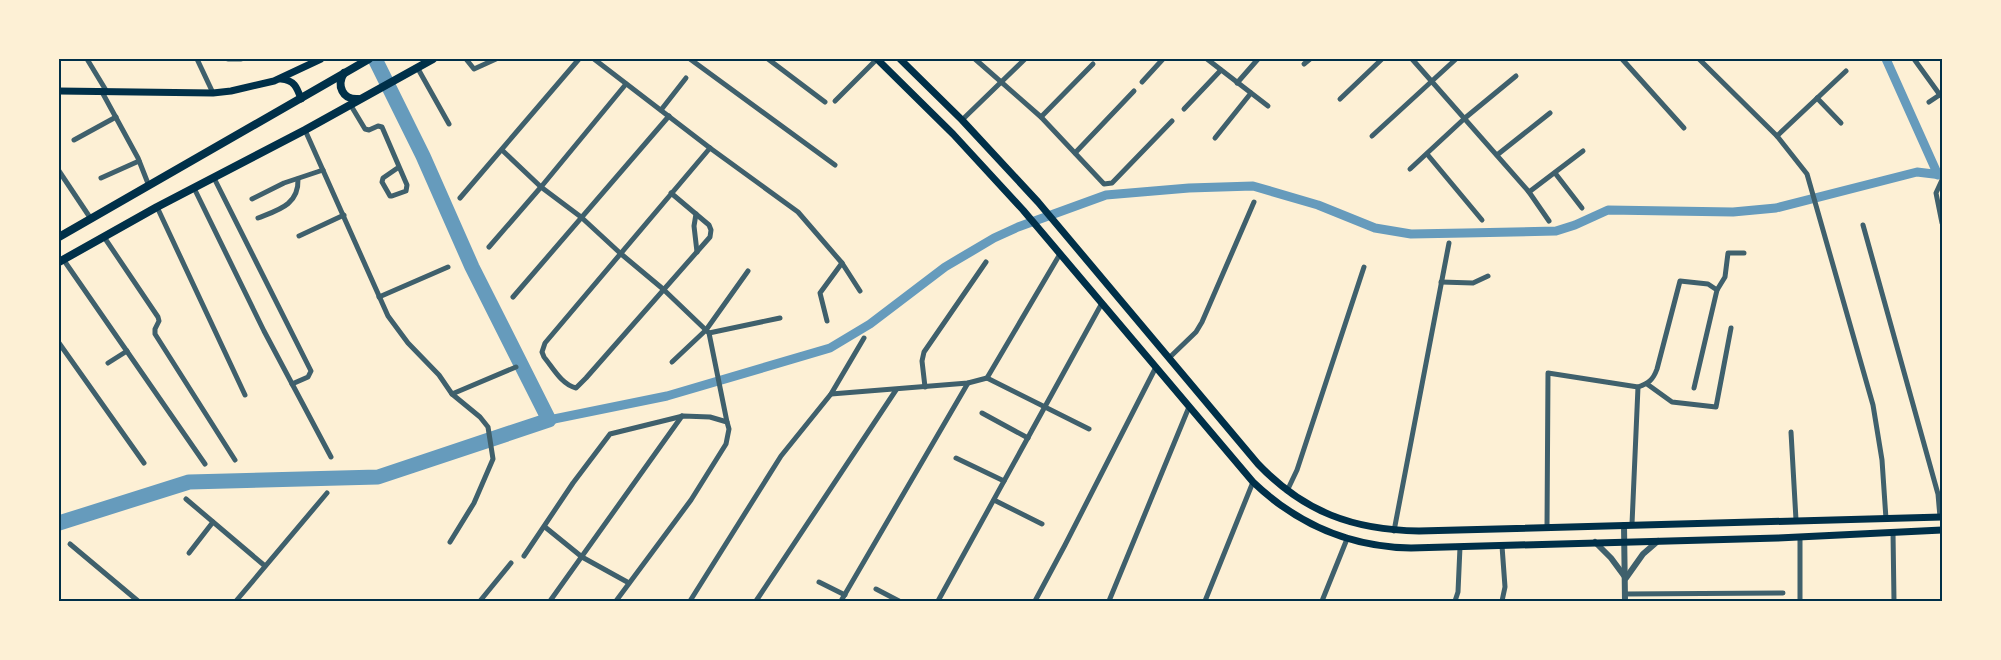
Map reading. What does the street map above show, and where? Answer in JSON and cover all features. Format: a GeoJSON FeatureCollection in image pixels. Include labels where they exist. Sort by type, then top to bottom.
{"type":"FeatureCollection","features":[{"type":"Feature","properties":{"kind":"main road"},"geometry":{"type":"LineString","coordinates":[[59,91],[213,92],[252,87],[280,78],[321,59]]}},
{"type":"Feature","properties":{"kind":"main road"},"geometry":{"type":"LineString","coordinates":[[60,258],[305,130],[433,59]]}},
{"type":"Feature","properties":{"kind":"main road"},"geometry":{"type":"LineString","coordinates":[[877,59],[953,134],[1023,210],[1253,482],[1274,501],[1295,516],[1321,529],[1348,539],[1392,547],[1502,546],[1800,537],[1942,530]]}},
{"type":"Feature","properties":{"kind":"main road"},"geometry":{"type":"LineString","coordinates":[[900,59],[962,120],[1038,202],[1258,464],[1287,492],[1339,518],[1357,525],[1394,531],[1941,517]]}},
{"type":"Feature","properties":{"kind":"main road"},"geometry":{"type":"LineString","coordinates":[[59,237],[149,187],[366,60]]}},
{"type":"Feature","properties":{"kind":"main road"},"geometry":{"type":"LineString","coordinates":[[347,70],[341,78],[340,88],[342,93],[355,100],[364,97]]}},
{"type":"Feature","properties":{"kind":"main road"},"geometry":{"type":"LineString","coordinates":[[280,78],[288,79],[295,83],[301,99]]}},
{"type":"Feature","properties":{"kind":"street"},"geometry":{"type":"LineString","coordinates":[[87,59],[149,187]]}},
{"type":"Feature","properties":{"kind":"street"},"geometry":{"type":"LineString","coordinates":[[199,59],[213,92]]}},
{"type":"Feature","properties":{"kind":"street"},"geometry":{"type":"LineString","coordinates":[[228,59],[241,59]]}},
{"type":"Feature","properties":{"kind":"street"},"geometry":{"type":"LineString","coordinates":[[466,59],[474,69],[496,59]]}},
{"type":"Feature","properties":{"kind":"street"},"geometry":{"type":"LineString","coordinates":[[460,198],[579,59]]}},
{"type":"Feature","properties":{"kind":"street"},"geometry":{"type":"LineString","coordinates":[[594,59],[710,148],[798,212],[842,263],[860,290]]}},
{"type":"Feature","properties":{"kind":"street"},"geometry":{"type":"LineString","coordinates":[[690,59],[834,165]]}},
{"type":"Feature","properties":{"kind":"street"},"geometry":{"type":"LineString","coordinates":[[768,59],[825,102]]}},
{"type":"Feature","properties":{"kind":"street"},"geometry":{"type":"LineString","coordinates":[[835,101],[877,59]]}},
{"type":"Feature","properties":{"kind":"street"},"geometry":{"type":"LineString","coordinates":[[975,59],[1040,117],[1104,184],[1112,183],[1172,121]]}},
{"type":"Feature","properties":{"kind":"street"},"geometry":{"type":"LineString","coordinates":[[962,120],[1025,59]]}},
{"type":"Feature","properties":{"kind":"street"},"geometry":{"type":"LineString","coordinates":[[1142,82],[1163,59]]}},
{"type":"Feature","properties":{"kind":"street"},"geometry":{"type":"LineString","coordinates":[[1207,59],[1268,106]]}},
{"type":"Feature","properties":{"kind":"street"},"geometry":{"type":"LineString","coordinates":[[1237,83],[1258,59]]}},
{"type":"Feature","properties":{"kind":"street"},"geometry":{"type":"LineString","coordinates":[[1304,64],[1310,59]]}},
{"type":"Feature","properties":{"kind":"street"},"geometry":{"type":"LineString","coordinates":[[1340,99],[1382,59]]}},
{"type":"Feature","properties":{"kind":"street"},"geometry":{"type":"LineString","coordinates":[[1412,59],[1529,192],[1549,221]]}},
{"type":"Feature","properties":{"kind":"street"},"geometry":{"type":"LineString","coordinates":[[1372,136],[1456,59]]}},
{"type":"Feature","properties":{"kind":"street"},"geometry":{"type":"LineString","coordinates":[[1622,59],[1684,128]]}},
{"type":"Feature","properties":{"kind":"street"},"geometry":{"type":"LineString","coordinates":[[1699,59],[1777,136],[1807,174],[1873,405],[1882,460],[1886,518]]}},
{"type":"Feature","properties":{"kind":"street"},"geometry":{"type":"LineString","coordinates":[[1914,59],[1941,94],[1929,102]]}},
{"type":"Feature","properties":{"kind":"street"},"geometry":{"type":"LineString","coordinates":[[1040,117],[1093,64]]}},
{"type":"Feature","properties":{"kind":"street"},"geometry":{"type":"LineString","coordinates":[[417,67],[449,124]]}},
{"type":"Feature","properties":{"kind":"street"},"geometry":{"type":"LineString","coordinates":[[1184,109],[1221,70]]}},
{"type":"Feature","properties":{"kind":"street"},"geometry":{"type":"LineString","coordinates":[[1777,136],[1846,71]]}},
{"type":"Feature","properties":{"kind":"street"},"geometry":{"type":"LineString","coordinates":[[1410,169],[1465,118],[1516,76]]}},
{"type":"Feature","properties":{"kind":"street"},"geometry":{"type":"LineString","coordinates":[[661,110],[686,78]]}},
{"type":"Feature","properties":{"kind":"street"},"geometry":{"type":"LineString","coordinates":[[489,247],[626,84]]}},
{"type":"Feature","properties":{"kind":"street"},"geometry":{"type":"LineString","coordinates":[[1074,153],[1134,91]]}},
{"type":"Feature","properties":{"kind":"street"},"geometry":{"type":"LineString","coordinates":[[1215,138],[1251,93]]}},
{"type":"Feature","properties":{"kind":"street"},"geometry":{"type":"LineString","coordinates":[[1817,98],[1841,123]]}},
{"type":"Feature","properties":{"kind":"street"},"geometry":{"type":"LineString","coordinates":[[350,104],[366,129],[382,127],[407,185],[407,188],[399,194],[390,196],[382,178],[399,167]]}},
{"type":"Feature","properties":{"kind":"street"},"geometry":{"type":"LineString","coordinates":[[1497,155],[1550,113]]}},
{"type":"Feature","properties":{"kind":"street"},"geometry":{"type":"LineString","coordinates":[[74,140],[116,116]]}},
{"type":"Feature","properties":{"kind":"street"},"geometry":{"type":"LineString","coordinates":[[513,297],[669,116]]}},
{"type":"Feature","properties":{"kind":"street"},"geometry":{"type":"LineString","coordinates":[[305,130],[388,316],[408,343],[439,375],[452,394],[480,417],[488,427],[493,459],[474,503],[450,542]]}},
{"type":"Feature","properties":{"kind":"street"},"geometry":{"type":"LineString","coordinates":[[671,193],[709,225],[711,230],[710,237],[576,388],[564,383],[544,357],[543,347],[620,253],[671,193],[710,148]]}},
{"type":"Feature","properties":{"kind":"street"},"geometry":{"type":"LineString","coordinates":[[502,150],[664,289],[708,332],[729,429],[726,444],[691,500],[616,601]]}},
{"type":"Feature","properties":{"kind":"street"},"geometry":{"type":"LineString","coordinates":[[1529,192],[1583,152]]}},
{"type":"Feature","properties":{"kind":"street"},"geometry":{"type":"LineString","coordinates":[[1427,154],[1482,220]]}},
{"type":"Feature","properties":{"kind":"street"},"geometry":{"type":"LineString","coordinates":[[101,178],[138,161]]}},
{"type":"Feature","properties":{"kind":"street"},"geometry":{"type":"LineString","coordinates":[[252,199],[284,183],[323,170]]}},
{"type":"Feature","properties":{"kind":"street"},"geometry":{"type":"LineString","coordinates":[[59,171],[91,219]]}},
{"type":"Feature","properties":{"kind":"street"},"geometry":{"type":"LineString","coordinates":[[1555,173],[1582,208]]}},
{"type":"Feature","properties":{"kind":"street"},"geometry":{"type":"LineString","coordinates":[[214,178],[311,371],[308,377],[292,384]]}},
{"type":"Feature","properties":{"kind":"street"},"geometry":{"type":"LineString","coordinates":[[258,218],[282,208],[293,199],[298,189],[298,179]]}},
{"type":"Feature","properties":{"kind":"street"},"geometry":{"type":"LineString","coordinates":[[1942,180],[1936,193],[1942,223]]}},
{"type":"Feature","properties":{"kind":"street"},"geometry":{"type":"LineString","coordinates":[[194,188],[331,458]]}},
{"type":"Feature","properties":{"kind":"street"},"geometry":{"type":"LineString","coordinates":[[1168,358],[1196,332],[1202,322],[1254,202]]}},
{"type":"Feature","properties":{"kind":"street"},"geometry":{"type":"LineString","coordinates":[[157,207],[245,395]]}},
{"type":"Feature","properties":{"kind":"street"},"geometry":{"type":"LineString","coordinates":[[696,214],[694,226],[697,252]]}},
{"type":"Feature","properties":{"kind":"street"},"geometry":{"type":"LineString","coordinates":[[299,236],[344,215]]}},
{"type":"Feature","properties":{"kind":"street"},"geometry":{"type":"LineString","coordinates":[[1862,225],[1938,494],[1941,517]]}},
{"type":"Feature","properties":{"kind":"street"},"geometry":{"type":"LineString","coordinates":[[104,236],[158,317],[159,321],[155,328],[155,334],[235,460]]}},
{"type":"Feature","properties":{"kind":"street"},"geometry":{"type":"LineString","coordinates":[[1394,531],[1449,243]]}},
{"type":"Feature","properties":{"kind":"street"},"geometry":{"type":"LineString","coordinates":[[1694,388],[1718,290],[1725,277],[1728,254],[1744,253]]}},
{"type":"Feature","properties":{"kind":"street"},"geometry":{"type":"LineString","coordinates":[[987,378],[1060,254]]}},
{"type":"Feature","properties":{"kind":"street"},"geometry":{"type":"LineString","coordinates":[[60,258],[205,464]]}},
{"type":"Feature","properties":{"kind":"street"},"geometry":{"type":"LineString","coordinates":[[925,387],[922,361],[924,352],[986,262]]}},
{"type":"Feature","properties":{"kind":"street"},"geometry":{"type":"LineString","coordinates":[[827,321],[820,294],[842,263]]}},
{"type":"Feature","properties":{"kind":"street"},"geometry":{"type":"LineString","coordinates":[[379,297],[448,267]]}},
{"type":"Feature","properties":{"kind":"street"},"geometry":{"type":"LineString","coordinates":[[1287,492],[1297,470],[1364,267]]}},
{"type":"Feature","properties":{"kind":"street"},"geometry":{"type":"LineString","coordinates":[[672,362],[708,332],[748,270]]}},
{"type":"Feature","properties":{"kind":"street"},"geometry":{"type":"LineString","coordinates":[[1441,282],[1473,282],[1488,276]]}},
{"type":"Feature","properties":{"kind":"street"},"geometry":{"type":"LineString","coordinates":[[1547,527],[1548,373],[1638,387],[1648,384],[1654,379],[1680,280],[1708,284],[1718,290]]}},
{"type":"Feature","properties":{"kind":"street"},"geometry":{"type":"LineString","coordinates":[[938,601],[1102,303]]}},
{"type":"Feature","properties":{"kind":"street"},"geometry":{"type":"LineString","coordinates":[[708,332],[780,318]]}},
{"type":"Feature","properties":{"kind":"street"},"geometry":{"type":"LineString","coordinates":[[1648,384],[1672,402],[1716,407],[1732,328]]}},
{"type":"Feature","properties":{"kind":"street"},"geometry":{"type":"LineString","coordinates":[[690,601],[781,456],[831,394],[864,338]]}},
{"type":"Feature","properties":{"kind":"street"},"geometry":{"type":"LineString","coordinates":[[59,343],[144,463]]}},
{"type":"Feature","properties":{"kind":"street"},"geometry":{"type":"LineString","coordinates":[[108,363],[127,351]]}},
{"type":"Feature","properties":{"kind":"street"},"geometry":{"type":"LineString","coordinates":[[452,394],[516,367]]}},
{"type":"Feature","properties":{"kind":"street"},"geometry":{"type":"LineString","coordinates":[[1034,601],[1065,545],[1156,367]]}},
{"type":"Feature","properties":{"kind":"street"},"geometry":{"type":"LineString","coordinates":[[831,394],[968,383],[987,378],[1089,429]]}},
{"type":"Feature","properties":{"kind":"street"},"geometry":{"type":"LineString","coordinates":[[841,601],[968,383]]}},
{"type":"Feature","properties":{"kind":"street"},"geometry":{"type":"LineString","coordinates":[[1625,601],[1624,542],[1628,524],[1638,387]]}},
{"type":"Feature","properties":{"kind":"street"},"geometry":{"type":"LineString","coordinates":[[756,601],[896,390]]}},
{"type":"Feature","properties":{"kind":"street"},"geometry":{"type":"LineString","coordinates":[[1109,601],[1189,407]]}},
{"type":"Feature","properties":{"kind":"street"},"geometry":{"type":"LineString","coordinates":[[982,413],[1028,438]]}},
{"type":"Feature","properties":{"kind":"street"},"geometry":{"type":"LineString","coordinates":[[524,556],[573,483],[610,434],[683,416],[710,417],[727,422]]}},
{"type":"Feature","properties":{"kind":"street"},"geometry":{"type":"LineString","coordinates":[[550,601],[683,416]]}},
{"type":"Feature","properties":{"kind":"street"},"geometry":{"type":"LineString","coordinates":[[1791,432],[1796,520]]}},
{"type":"Feature","properties":{"kind":"street"},"geometry":{"type":"LineString","coordinates":[[956,458],[1004,481]]}},
{"type":"Feature","properties":{"kind":"street"},"geometry":{"type":"LineString","coordinates":[[1205,601],[1253,482]]}},
{"type":"Feature","properties":{"kind":"street"},"geometry":{"type":"LineString","coordinates":[[236,601],[327,493]]}},
{"type":"Feature","properties":{"kind":"street"},"geometry":{"type":"LineString","coordinates":[[186,499],[265,566]]}},
{"type":"Feature","properties":{"kind":"street"},"geometry":{"type":"LineString","coordinates":[[994,500],[1042,524]]}},
{"type":"Feature","properties":{"kind":"street"},"geometry":{"type":"LineString","coordinates":[[189,554],[213,522]]}},
{"type":"Feature","properties":{"kind":"street"},"geometry":{"type":"LineString","coordinates":[[544,527],[582,557],[629,583]]}},
{"type":"Feature","properties":{"kind":"street"},"geometry":{"type":"LineString","coordinates":[[1893,532],[1894,601]]}},
{"type":"Feature","properties":{"kind":"street"},"geometry":{"type":"LineString","coordinates":[[1800,537],[1800,601]]}},
{"type":"Feature","properties":{"kind":"street"},"geometry":{"type":"LineString","coordinates":[[1322,601],[1348,539]]}},
{"type":"Feature","properties":{"kind":"street"},"geometry":{"type":"LineString","coordinates":[[1626,578],[1643,554],[1658,541]]}},
{"type":"Feature","properties":{"kind":"street"},"geometry":{"type":"LineString","coordinates":[[1595,542],[1612,558],[1626,578]]}},
{"type":"Feature","properties":{"kind":"street"},"geometry":{"type":"LineString","coordinates":[[70,544],[138,601]]}},
{"type":"Feature","properties":{"kind":"street"},"geometry":{"type":"LineString","coordinates":[[1502,546],[1505,587],[1502,601]]}},
{"type":"Feature","properties":{"kind":"street"},"geometry":{"type":"LineString","coordinates":[[1456,601],[1460,547]]}},
{"type":"Feature","properties":{"kind":"street"},"geometry":{"type":"LineString","coordinates":[[480,601],[511,563]]}},
{"type":"Feature","properties":{"kind":"street"},"geometry":{"type":"LineString","coordinates":[[819,582],[845,595]]}},
{"type":"Feature","properties":{"kind":"street"},"geometry":{"type":"LineString","coordinates":[[876,589],[891,599],[899,601]]}},
{"type":"Feature","properties":{"kind":"street"},"geometry":{"type":"LineString","coordinates":[[1695,593],[1695,601]]}},
{"type":"Feature","properties":{"kind":"street"},"geometry":{"type":"LineString","coordinates":[[1625,594],[1783,593]]}},
{"type":"Feature","properties":{"kind":"waterway"},"geometry":{"type":"LineString","coordinates":[[59,523],[189,482],[378,477],[549,420],[472,267],[423,156],[375,59]]}},
{"type":"Feature","properties":{"kind":"waterway"},"geometry":{"type":"LineString","coordinates":[[1886,59],[1938,175]]}},
{"type":"Feature","properties":{"kind":"waterway"},"geometry":{"type":"LineString","coordinates":[[549,420],[667,396],[830,348],[870,324],[945,267],[994,238],[1018,227],[1106,195],[1189,188],[1253,186],[1318,205],[1375,228],[1411,234],[1556,231],[1575,225],[1608,210],[1733,212],[1776,208],[1917,172],[1942,175]]}}]}
